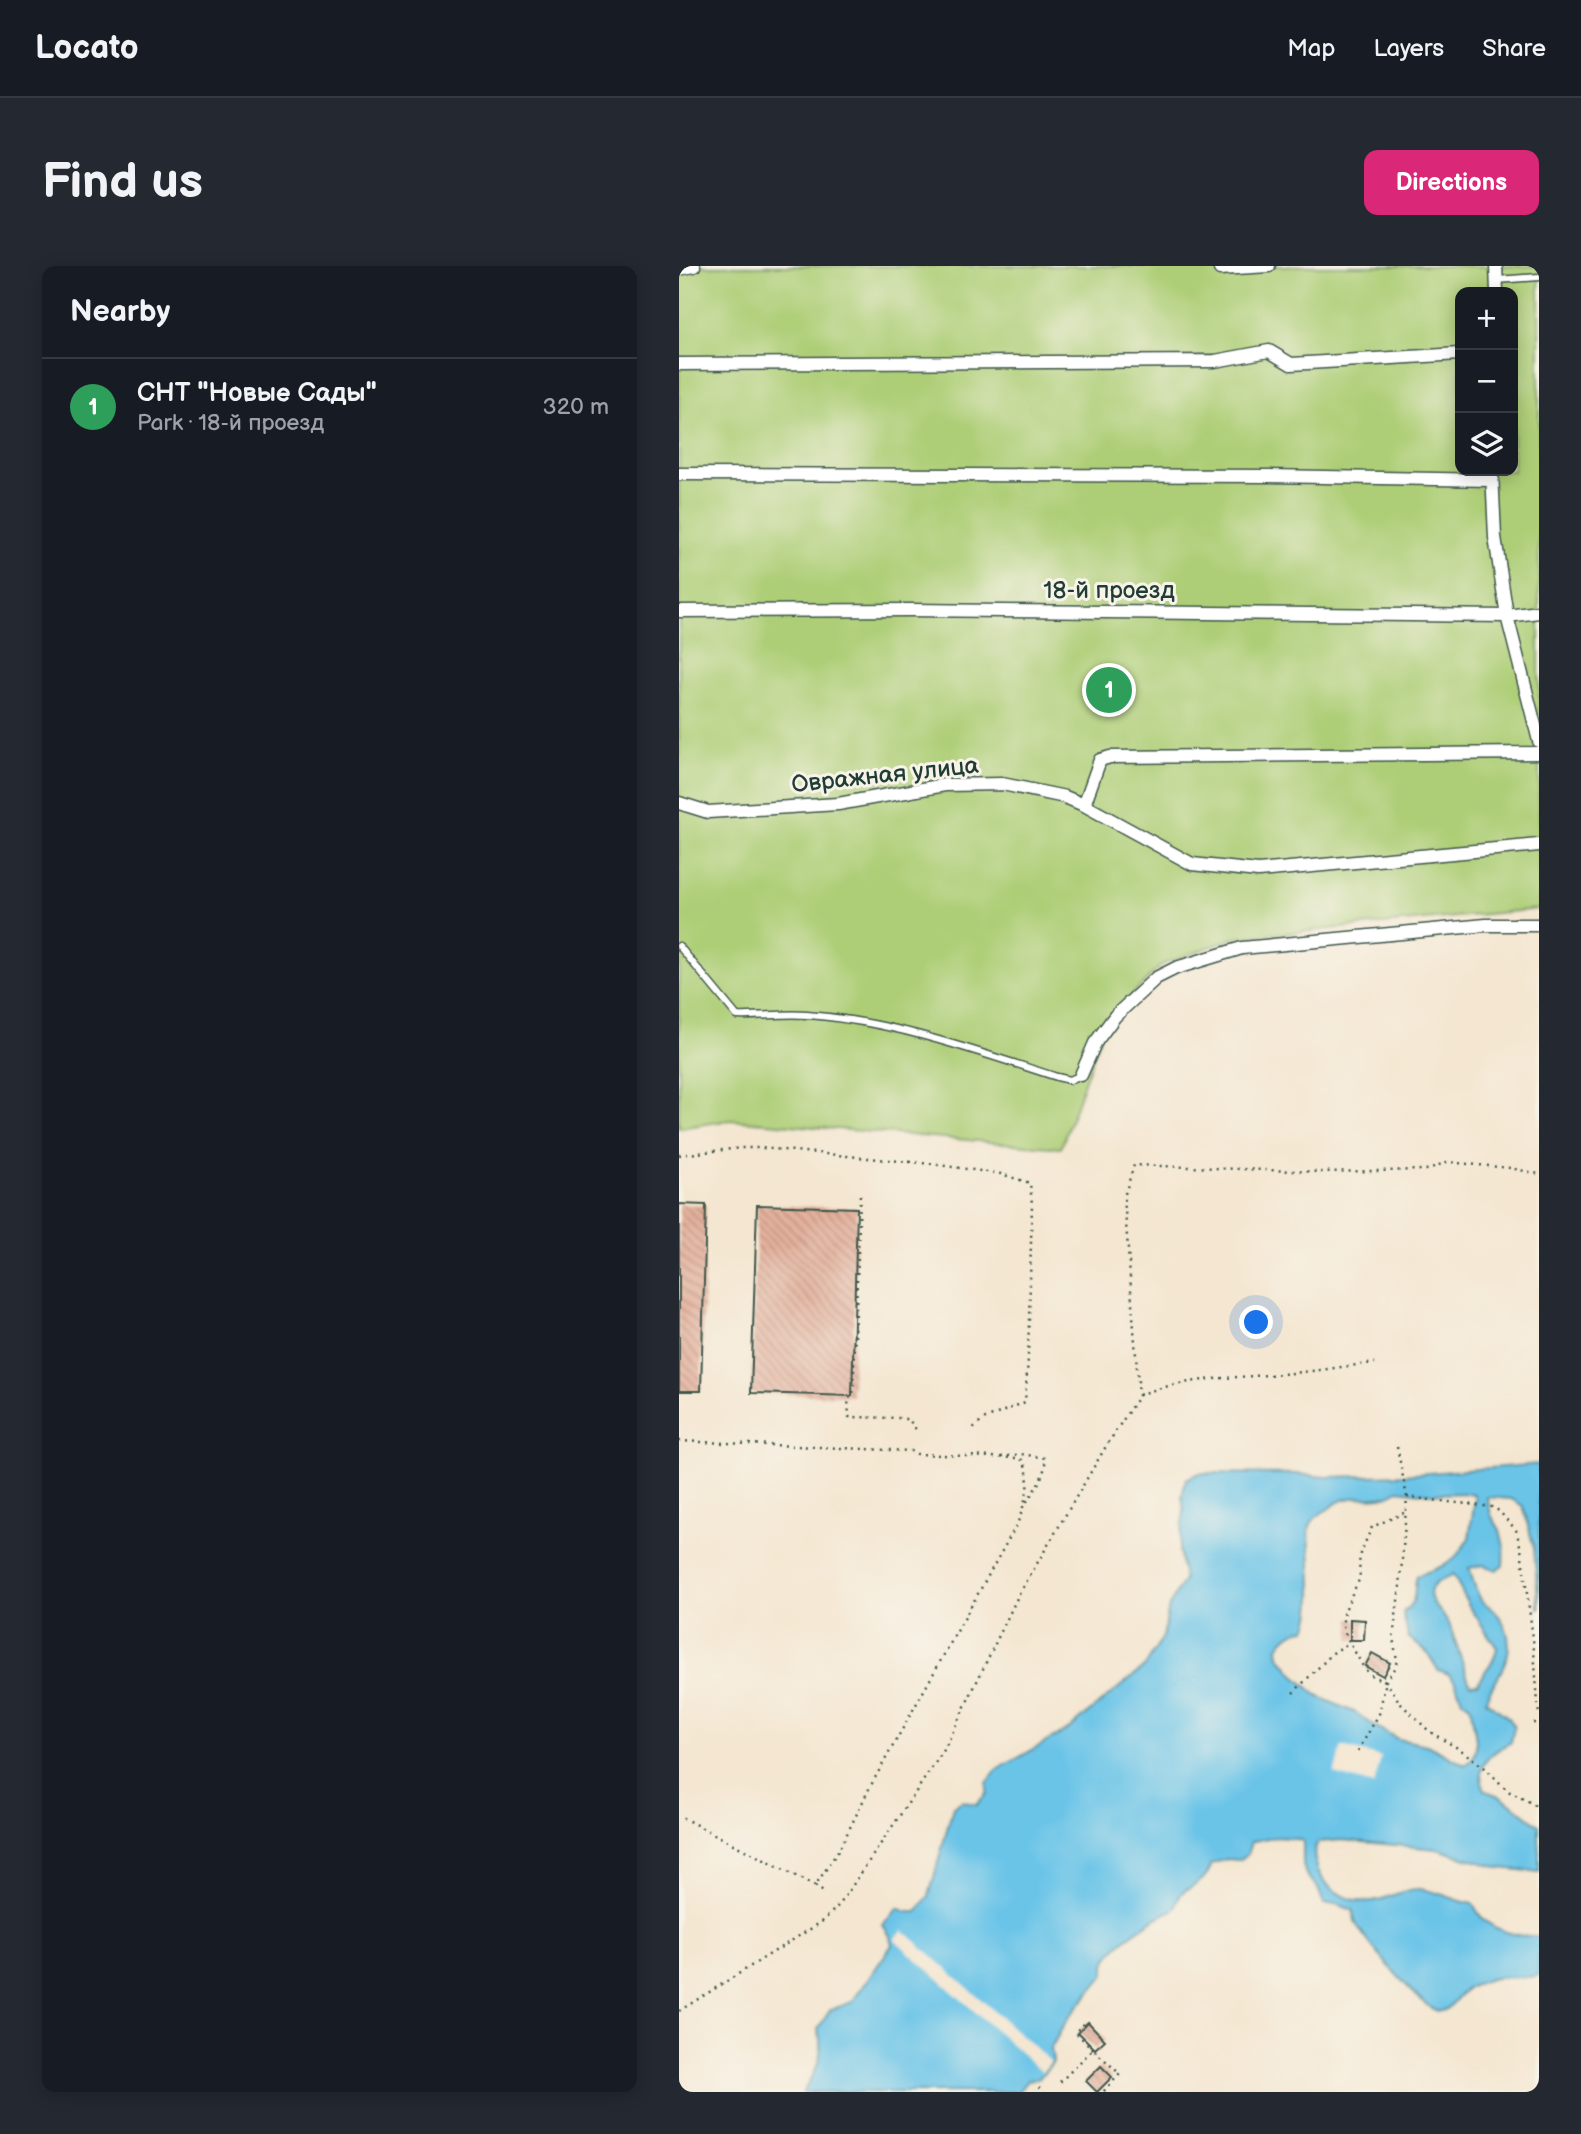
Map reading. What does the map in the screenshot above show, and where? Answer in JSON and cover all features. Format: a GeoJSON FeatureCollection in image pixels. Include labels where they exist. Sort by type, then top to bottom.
{"type":"FeatureCollection","features":[{"type":"Feature","properties":{"kind":"street"},"geometry":{"type":"LineString","coordinates":[[679,269],[694,266]]}},
{"type":"Feature","properties":{"kind":"street"},"geometry":{"type":"LineString","coordinates":[[1219,266],[1220,269],[1269,266]]}},
{"type":"Feature","properties":{"kind":"street"},"geometry":{"type":"LineString","coordinates":[[1496,266],[1497,286]]}},
{"type":"Feature","properties":{"kind":"street"},"geometry":{"type":"LineString","coordinates":[[679,364],[1215,361],[1269,351],[1291,364],[1455,354]]}},
{"type":"Feature","properties":{"kind":"street"},"geometry":{"type":"LineString","coordinates":[[679,474],[1455,475]]}},
{"type":"Feature","properties":{"kind":"street"},"geometry":{"type":"LineString","coordinates":[[1492,476],[1495,537],[1507,616],[1539,741]]}},
{"type":"Feature","properties":{"kind":"street","name":"18-й проезд"},"geometry":{"type":"LineString","coordinates":[[679,611],[910,610],[1507,616],[1539,612]]}},
{"type":"Feature","properties":{"kind":"street"},"geometry":{"type":"LineString","coordinates":[[1084,805],[1100,760],[1110,757],[1539,753]]}},
{"type":"Feature","properties":{"kind":"street","name":"Овражная улица"},"geometry":{"type":"LineString","coordinates":[[679,803],[708,811],[838,804],[946,785],[1002,784],[1065,797],[1192,864],[1258,872],[1539,845]]}},
{"type":"Feature","properties":{"kind":"street"},"geometry":{"type":"LineString","coordinates":[[1081,1075],[1095,1043],[1115,1016],[1156,978],[1176,968],[1242,948],[1486,925],[1539,925]]}},
{"type":"Feature","properties":{"kind":"lane"},"geometry":{"type":"LineString","coordinates":[[1497,286],[1539,277]]}},
{"type":"Feature","properties":{"kind":"lane"},"geometry":{"type":"LineString","coordinates":[[679,946],[737,1016],[806,1015],[863,1022],[919,1034],[1057,1077],[1070,1080],[1081,1075]]}},
{"type":"Feature","properties":{"kind":"path"},"geometry":{"type":"LineString","coordinates":[[679,1155],[762,1148],[932,1164],[1001,1174],[1030,1183],[1032,1204],[1025,1402],[983,1420],[971,1431]]}},
{"type":"Feature","properties":{"kind":"path"},"geometry":{"type":"LineString","coordinates":[[679,2011],[823,1921],[840,1904],[944,1750],[1018,1596],[1139,1395],[1124,1197],[1133,1165],[1321,1172],[1426,1170],[1447,1163],[1510,1168],[1539,1174]]}},
{"type":"Feature","properties":{"kind":"path"},"geometry":{"type":"LineString","coordinates":[[860,1195],[853,1395],[848,1399],[848,1413],[849,1417],[909,1420],[918,1432]]}},
{"type":"Feature","properties":{"kind":"path"},"geometry":{"type":"LineString","coordinates":[[1139,1395],[1159,1388],[1206,1379],[1295,1373],[1375,1363]]}},
{"type":"Feature","properties":{"kind":"path"},"geometry":{"type":"LineString","coordinates":[[679,1441],[1022,1460],[1026,1465],[1025,1505]]}},
{"type":"Feature","properties":{"kind":"path"},"geometry":{"type":"LineString","coordinates":[[1358,1751],[1379,1714],[1386,1681],[1397,1660],[1393,1638],[1407,1497],[1397,1447]]}},
{"type":"Feature","properties":{"kind":"path"},"geometry":{"type":"LineString","coordinates":[[815,1886],[840,1848],[870,1787],[1017,1524],[1046,1463],[1045,1458],[1021,1454],[1002,1457]]}},
{"type":"Feature","properties":{"kind":"path"},"geometry":{"type":"LineString","coordinates":[[1407,1497],[1492,1507],[1517,1530],[1531,1625],[1539,1716]]}},
{"type":"Feature","properties":{"kind":"path"},"geometry":{"type":"LineString","coordinates":[[1406,1512],[1372,1527],[1363,1547],[1359,1560],[1360,1577],[1342,1621],[1348,1643],[1361,1666],[1374,1677],[1386,1681],[1400,1703],[1430,1732],[1472,1758],[1508,1791],[1539,1810]]}},
{"type":"Feature","properties":{"kind":"path"},"geometry":{"type":"LineString","coordinates":[[1293,1693],[1334,1652],[1348,1643]]}},
{"type":"Feature","properties":{"kind":"path"},"geometry":{"type":"LineString","coordinates":[[1530,1692],[1537,1690]]}},
{"type":"Feature","properties":{"kind":"path"},"geometry":{"type":"LineString","coordinates":[[1532,1711],[1538,1710]]}},
{"type":"Feature","properties":{"kind":"path"},"geometry":{"type":"LineString","coordinates":[[1533,1723],[1539,1723]]}},
{"type":"Feature","properties":{"kind":"path"},"geometry":{"type":"LineString","coordinates":[[679,1816],[825,1893]]}},
{"type":"Feature","properties":{"kind":"path"},"geometry":{"type":"LineString","coordinates":[[1084,2024],[1075,2032],[1120,2074],[1103,2092]]}},
{"type":"Feature","properties":{"kind":"path"},"geometry":{"type":"LineString","coordinates":[[1060,2082],[1093,2049]]}},
{"type":"Feature","properties":{"kind":"path"},"geometry":{"type":"LineString","coordinates":[[1109,2075],[1114,2069]]}},
{"type":"Feature","properties":{"kind":"path"},"geometry":{"type":"LineString","coordinates":[[1039,2087],[1044,2092]]}},
{"type":"Feature","properties":{"kind":"green space"},"geometry":{"type":"Polygon","coordinates":[[[679,266],[1539,266],[1539,909],[1234,938],[1163,964],[1106,1020],[1061,1148],[731,1120],[679,1128],[679,266]]]}},
{"type":"Feature","properties":{"kind":"water"},"geometry":{"type":"Polygon","coordinates":[[[1539,1464],[1539,1609],[1534,1548],[1523,1506],[1511,1499],[1487,1497],[1504,1547],[1503,1566],[1496,1570],[1483,1565],[1469,1568],[1480,1598],[1497,1613],[1509,1640],[1507,1659],[1486,1701],[1509,1718],[1514,1728],[1511,1742],[1485,1762],[1482,1782],[1486,1791],[1502,1797],[1539,1825],[1539,1872],[1499,1868],[1437,1849],[1342,1840],[1319,1842],[1314,1857],[1326,1883],[1350,1899],[1369,1901],[1409,1890],[1427,1890],[1473,1904],[1483,1919],[1509,1933],[1539,1936],[1539,1975],[1486,1980],[1465,1990],[1447,2009],[1438,2011],[1420,1999],[1371,1945],[1356,1923],[1353,1910],[1336,1904],[1324,1904],[1317,1886],[1306,1875],[1303,1865],[1303,1841],[1265,1839],[1251,1842],[1247,1855],[1239,1860],[1226,1859],[1212,1864],[1203,1879],[1181,1894],[1175,1909],[1158,1917],[1113,1951],[1106,1962],[1105,1974],[1068,2018],[1051,2048],[1053,2062],[1039,2078],[1029,2080],[1017,2092],[803,2092],[820,2055],[818,2029],[830,2010],[852,2002],[892,1945],[883,1925],[898,1908],[917,1912],[929,1896],[953,1807],[962,1801],[976,1805],[987,1793],[987,1783],[997,1770],[1069,1729],[1145,1666],[1163,1637],[1169,1606],[1184,1580],[1179,1550],[1184,1511],[1182,1496],[1186,1479],[1199,1473],[1327,1477],[1403,1475],[1539,1464]],[[1398,1490],[1385,1496],[1342,1500],[1321,1513],[1310,1525],[1312,1589],[1309,1620],[1306,1629],[1294,1632],[1281,1643],[1278,1647],[1279,1656],[1296,1677],[1319,1697],[1356,1713],[1398,1739],[1427,1745],[1465,1765],[1475,1754],[1476,1747],[1471,1707],[1462,1700],[1455,1681],[1449,1674],[1438,1670],[1427,1652],[1408,1637],[1403,1612],[1414,1599],[1417,1576],[1455,1558],[1469,1538],[1474,1494],[1430,1494],[1398,1490]],[[1453,1574],[1438,1582],[1430,1594],[1435,1606],[1449,1624],[1470,1684],[1478,1683],[1494,1658],[1497,1648],[1468,1604],[1453,1574]]]}},
{"type":"Feature","properties":{"kind":"pier"},"geometry":{"type":"Polygon","coordinates":[[[1342,1747],[1381,1757],[1374,1785],[1334,1774],[1342,1747]]]}},
{"type":"Feature","properties":{"kind":"pier"},"geometry":{"type":"Polygon","coordinates":[[[903,1930],[1051,2062],[1042,2072],[894,1939],[903,1930]]]}},
{"type":"Feature","properties":{"kind":"building"},"geometry":{"type":"Polygon","coordinates":[[[679,1204],[706,1205],[701,1391],[679,1391],[679,1204]]]}},
{"type":"Feature","properties":{"kind":"building"},"geometry":{"type":"Polygon","coordinates":[[[757,1205],[857,1208],[852,1396],[751,1393],[757,1205]]]}},
{"type":"Feature","properties":{"kind":"building"},"geometry":{"type":"Polygon","coordinates":[[[1350,1619],[1365,1620],[1364,1640],[1350,1640],[1350,1619]]]}},
{"type":"Feature","properties":{"kind":"building"},"geometry":{"type":"Polygon","coordinates":[[[1372,1653],[1390,1663],[1383,1676],[1365,1666],[1372,1653]]]}},
{"type":"Feature","properties":{"kind":"building"},"geometry":{"type":"Polygon","coordinates":[[[1088,2022],[1105,2040],[1095,2049],[1078,2032],[1088,2022]]]}},
{"type":"Feature","properties":{"kind":"building"},"geometry":{"type":"Polygon","coordinates":[[[1101,2066],[1112,2077],[1097,2092],[1086,2081],[1101,2066]]]}},
{"type":"Feature","properties":{"kind":"place","name":"СНТ \"Новые Сады\""},"geometry":{"type":"Point","coordinates":[1109,690]}}]}
